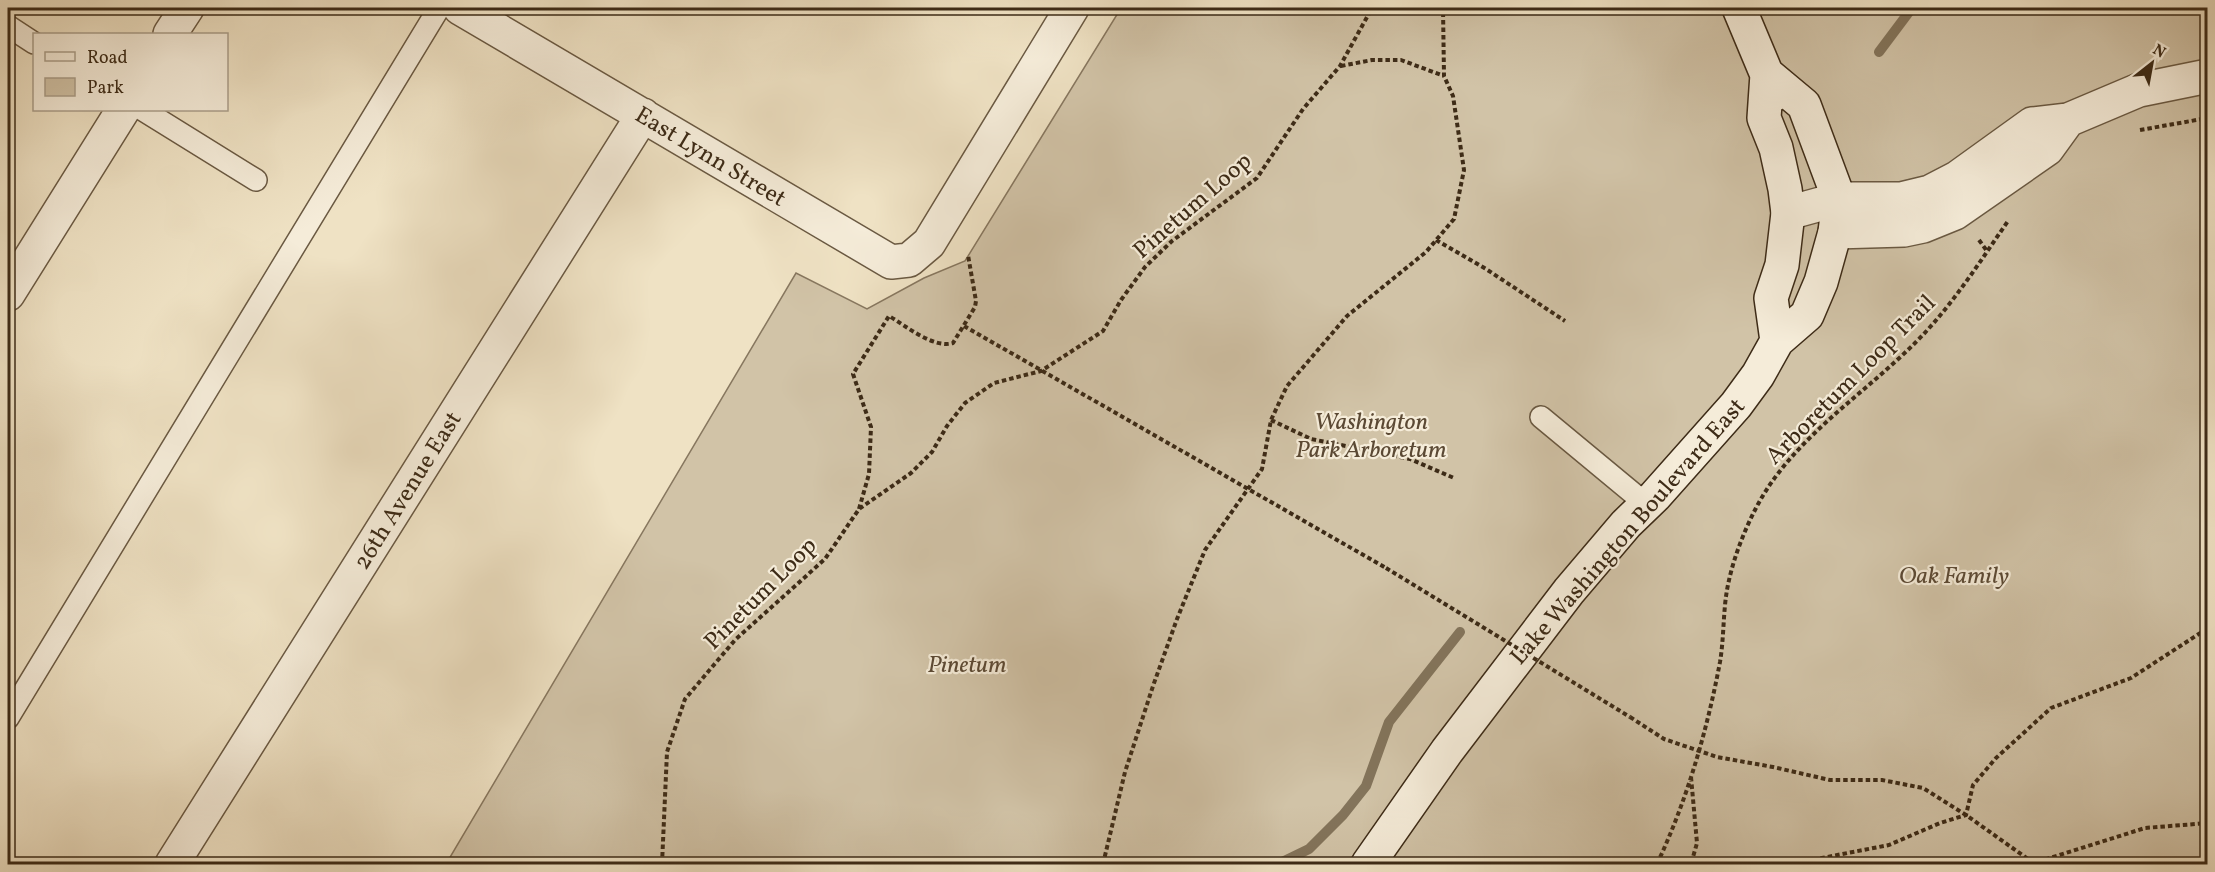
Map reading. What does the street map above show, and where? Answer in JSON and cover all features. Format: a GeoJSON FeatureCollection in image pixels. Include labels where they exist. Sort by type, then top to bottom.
{"type":"FeatureCollection","features":[{"type":"Feature","properties":{"kind":"street"},"geometry":{"type":"LineString","coordinates":[[171,33],[187,8]]}},
{"type":"Feature","properties":{"kind":"street","name":"East Lynn Street"},"geometry":{"type":"LineString","coordinates":[[460,8],[891,262],[909,260],[929,243],[1072,8]]}},
{"type":"Feature","properties":{"kind":"street","name":"Lake Washington Boulevard East"},"geometry":{"type":"LineString","coordinates":[[1368,864],[1516,657],[1611,540],[1736,405],[1758,375],[1777,341],[1807,315],[1821,282],[1835,232],[1815,205],[1785,189],[1776,148],[1764,118],[1767,74],[1739,8]]}},
{"type":"Feature","properties":{"kind":"street","name":"Lake Washington Boulevard East"},"geometry":{"type":"LineString","coordinates":[[1767,74],[1804,105],[1815,205],[1782,265],[1771,298],[1777,341]]}},
{"type":"Feature","properties":{"kind":"street"},"geometry":{"type":"LineString","coordinates":[[1815,205],[1901,199],[1930,192],[1958,178],[2032,124],[2068,120],[2139,90],[2208,76]]}},
{"type":"Feature","properties":{"kind":"street"},"geometry":{"type":"LineString","coordinates":[[8,294],[122,111]]}},
{"type":"Feature","properties":{"kind":"street","name":"26th Avenue East"},"geometry":{"type":"LineString","coordinates":[[172,864],[643,115]]}},
{"type":"Feature","properties":{"kind":"street"},"geometry":{"type":"LineString","coordinates":[[1835,232],[1892,232],[1923,226],[1955,213],[2047,149],[2068,120]]}},
{"type":"Feature","properties":{"kind":"lane"},"geometry":{"type":"LineString","coordinates":[[8,718],[439,8]]}},
{"type":"Feature","properties":{"kind":"lane"},"geometry":{"type":"LineString","coordinates":[[8,26],[33,42]]}},
{"type":"Feature","properties":{"kind":"lane"},"geometry":{"type":"LineString","coordinates":[[145,111],[256,180]]}},
{"type":"Feature","properties":{"kind":"lane"},"geometry":{"type":"LineString","coordinates":[[1541,417],[1646,504]]}},
{"type":"Feature","properties":{"kind":"path","name":"Pinetum Loop"},"geometry":{"type":"LineString","coordinates":[[662,864],[667,752],[686,699],[735,640],[825,559],[859,509],[911,473],[932,452],[964,403],[993,383],[1041,371],[1103,331],[1121,300],[1145,267],[1172,241],[1257,178],[1303,109],[1340,66],[1372,8]]}},
{"type":"Feature","properties":{"kind":"path"},"geometry":{"type":"LineString","coordinates":[[1103,864],[1125,772],[1177,619],[1206,550],[1262,469],[1271,420],[1287,386],[1347,316],[1426,252],[1454,219],[1464,170],[1453,96],[1444,76],[1443,8]]}},
{"type":"Feature","properties":{"kind":"path"},"geometry":{"type":"LineString","coordinates":[[1340,66],[1372,60],[1401,60],[1444,76]]}},
{"type":"Feature","properties":{"kind":"path"},"geometry":{"type":"LineString","coordinates":[[2134,131],[2208,118]]}},
{"type":"Feature","properties":{"kind":"path","name":"Arboretum Loop Trail"},"geometry":{"type":"LineString","coordinates":[[1657,864],[1700,752],[1720,658],[1727,589],[1744,532],[1756,507],[1792,456],[1882,375],[1950,306],[2010,218]]}},
{"type":"Feature","properties":{"kind":"path"},"geometry":{"type":"LineString","coordinates":[[1436,240],[1486,269],[1565,321]]}},
{"type":"Feature","properties":{"kind":"path"},"geometry":{"type":"LineString","coordinates":[[859,509],[869,474],[871,427],[853,374],[889,316],[936,344],[946,346],[953,343],[975,307],[968,255]]}},
{"type":"Feature","properties":{"kind":"path"},"geometry":{"type":"LineString","coordinates":[[964,326],[1386,568],[1665,739],[1718,757],[1830,780],[1882,780],[1923,788],[1966,815],[2033,864],[2145,828],[2208,823]]}},
{"type":"Feature","properties":{"kind":"path"},"geometry":{"type":"LineString","coordinates":[[1271,420],[1311,439],[1410,459],[1454,478]]}},
{"type":"Feature","properties":{"kind":"path"},"geometry":{"type":"LineString","coordinates":[[1966,815],[1973,784],[1996,758],[2051,708],[2131,678],[2208,628]]}},
{"type":"Feature","properties":{"kind":"path"},"geometry":{"type":"LineString","coordinates":[[1691,776],[1697,843],[1691,864]]}},
{"type":"Feature","properties":{"kind":"path"},"geometry":{"type":"LineString","coordinates":[[1791,864],[1889,845],[1940,823],[1966,815]]}},
{"type":"Feature","properties":{"kind":"green space","name":"Washington Park Arboretum"},"geometry":{"type":"Polygon","coordinates":[[[1121,8],[2207,8],[2207,864],[446,864],[796,273],[867,309],[924,278],[965,261],[1121,8]]]}},
{"type":"Feature","properties":{"kind":"waterway"},"geometry":{"type":"LineString","coordinates":[[1879,52],[1912,8]]}},
{"type":"Feature","properties":{"kind":"waterway"},"geometry":{"type":"LineString","coordinates":[[1278,864],[1309,849],[1343,815],[1366,786],[1389,722],[1460,632]]}},
{"type":"Feature","properties":{"kind":"park label","name":"Oak Family"},"geometry":{"type":"Point","coordinates":[1954,575]}},
{"type":"Feature","properties":{"kind":"park label","name":"Pinetum"},"geometry":{"type":"Point","coordinates":[967,664]}}]}
